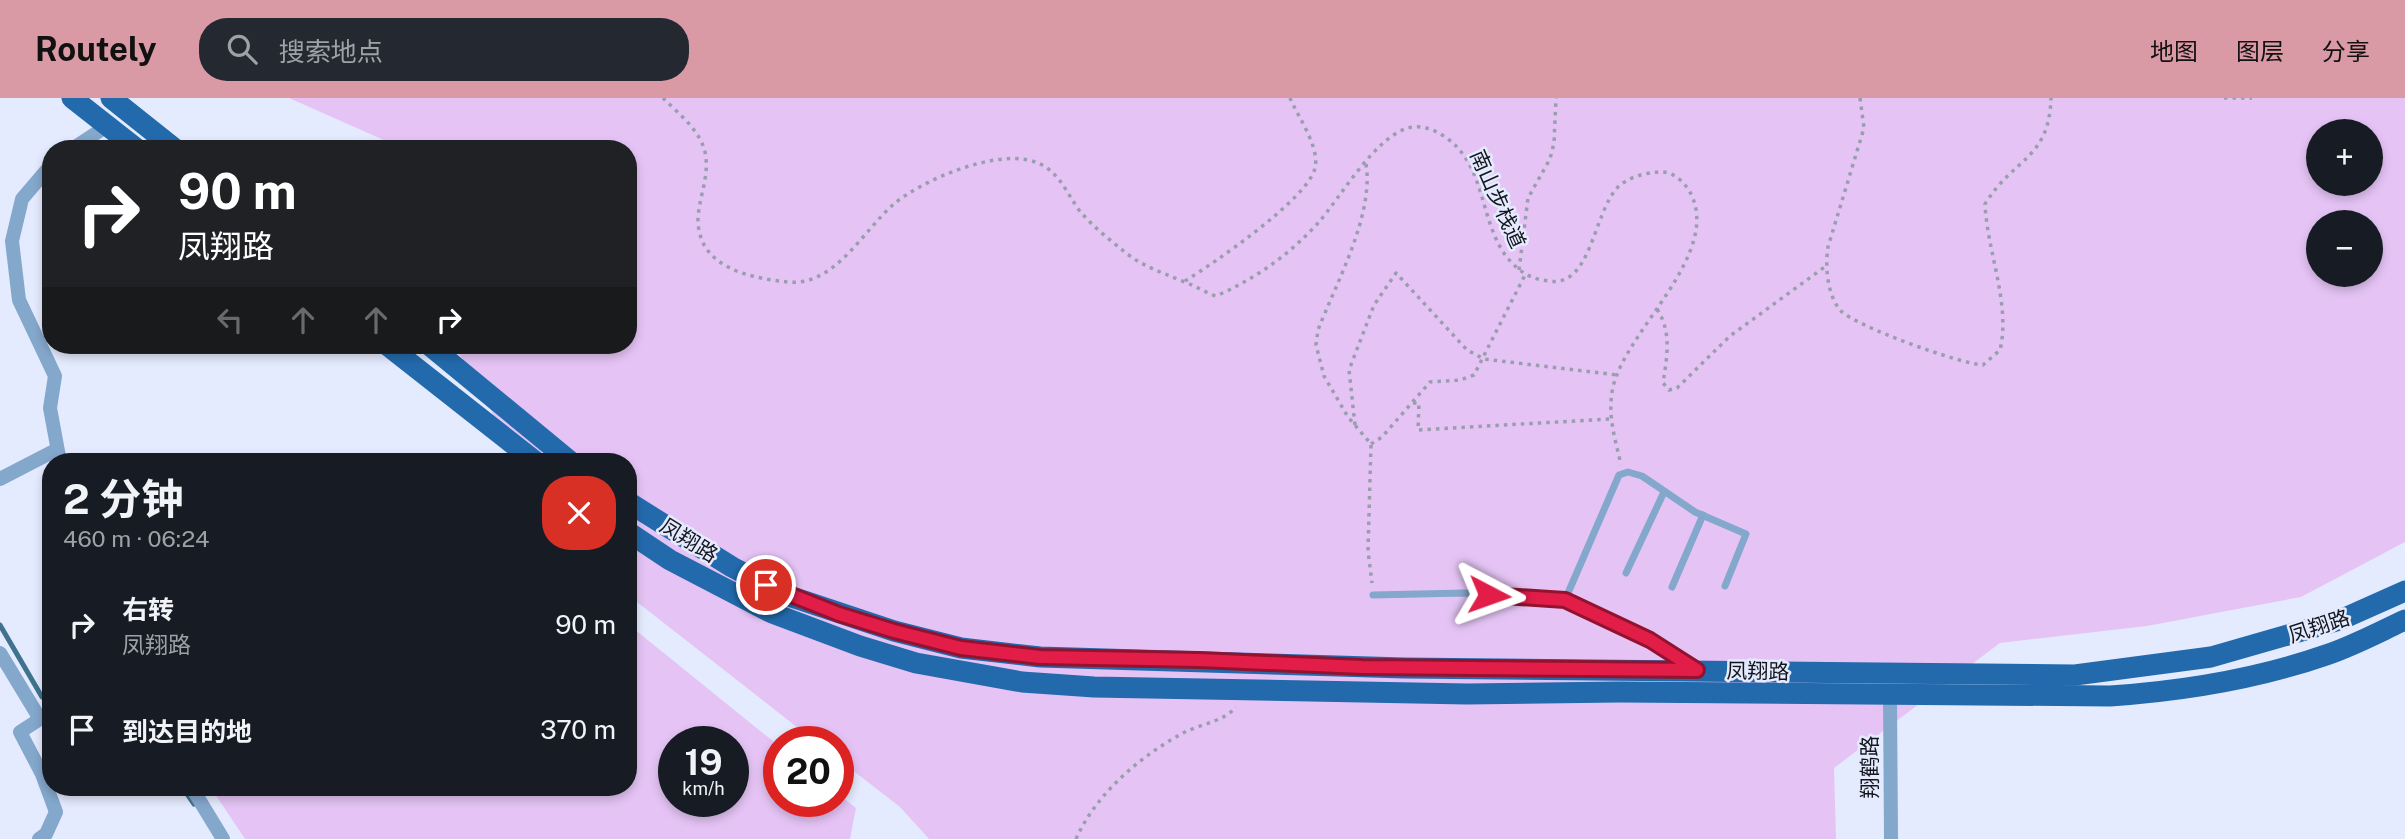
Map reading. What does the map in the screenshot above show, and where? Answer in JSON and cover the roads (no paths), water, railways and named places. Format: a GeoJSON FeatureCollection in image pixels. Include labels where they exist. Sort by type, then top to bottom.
{"type":"FeatureCollection","features":[{"type":"Feature","properties":{"kind":"main road"},"geometry":{"type":"LineString","coordinates":[[72,98],[125,140]]}},
{"type":"Feature","properties":{"kind":"main road"},"geometry":{"type":"LineString","coordinates":[[111,98],[164,140]]}},
{"type":"Feature","properties":{"kind":"main road"},"geometry":{"type":"LineString","coordinates":[[398,354],[525,453]]}},
{"type":"Feature","properties":{"kind":"main road"},"geometry":{"type":"LineString","coordinates":[[440,354],[560,453]]}},
{"type":"Feature","properties":{"kind":"main road","name":"凤翔路"},"geometry":{"type":"LineString","coordinates":[[637,508],[732,567],[783,594],[861,621],[961,648],[1105,661],[1199,660],[1391,668],[2040,675],[2150,667],[2211,657],[2340,620],[2405,591]]}},
{"type":"Feature","properties":{"kind":"main road","name":"凤翔路"},"geometry":{"type":"LineString","coordinates":[[637,538],[670,560],[760,607],[860,646],[916,663],[1022,682],[1094,687],[1467,694],[1619,692],[2041,697],[2157,693],[2265,674],[2327,655],[2405,620]]}},
{"type":"Feature","properties":{"kind":"street"},"geometry":{"type":"LineString","coordinates":[[86,140],[107,126]]}},
{"type":"Feature","properties":{"kind":"street"},"geometry":{"type":"LineString","coordinates":[[42,176],[22,199],[12,241],[19,300],[42,349]]}},
{"type":"Feature","properties":{"kind":"street"},"geometry":{"type":"LineString","coordinates":[[45,354],[55,376],[50,408],[58,453]]}},
{"type":"Feature","properties":{"kind":"street"},"geometry":{"type":"LineString","coordinates":[[0,479],[42,462]]}},
{"type":"Feature","properties":{"kind":"street"},"geometry":{"type":"LineString","coordinates":[[0,653],[42,714]]}},
{"type":"Feature","properties":{"kind":"street","name":"翔鹤路"},"geometry":{"type":"LineString","coordinates":[[1890,695],[1891,839]]}},
{"type":"Feature","properties":{"kind":"street"},"geometry":{"type":"LineString","coordinates":[[42,720],[20,732],[42,774]]}},
{"type":"Feature","properties":{"kind":"street"},"geometry":{"type":"LineString","coordinates":[[39,839],[46,834],[56,812],[50,796]]}},
{"type":"Feature","properties":{"kind":"street"},"geometry":{"type":"LineString","coordinates":[[197,796],[223,839]]}},
{"type":"Feature","properties":{"kind":"lane"},"geometry":{"type":"LineString","coordinates":[[1565,600],[1619,475],[1628,472],[1642,476],[1703,515],[1746,534],[1726,586]]}},
{"type":"Feature","properties":{"kind":"lane"},"geometry":{"type":"LineString","coordinates":[[1626,573],[1664,492]]}},
{"type":"Feature","properties":{"kind":"lane"},"geometry":{"type":"LineString","coordinates":[[1672,587],[1703,515]]}},
{"type":"Feature","properties":{"kind":"lane"},"geometry":{"type":"LineString","coordinates":[[1373,595],[1464,593],[1565,600],[1650,640],[1697,670]]}},
{"type":"Feature","properties":{"kind":"waterway"},"geometry":{"type":"LineString","coordinates":[[0,625],[42,697]]}},
{"type":"Feature","properties":{"kind":"waterway"},"geometry":{"type":"LineString","coordinates":[[188,796],[194,804]]}}]}
